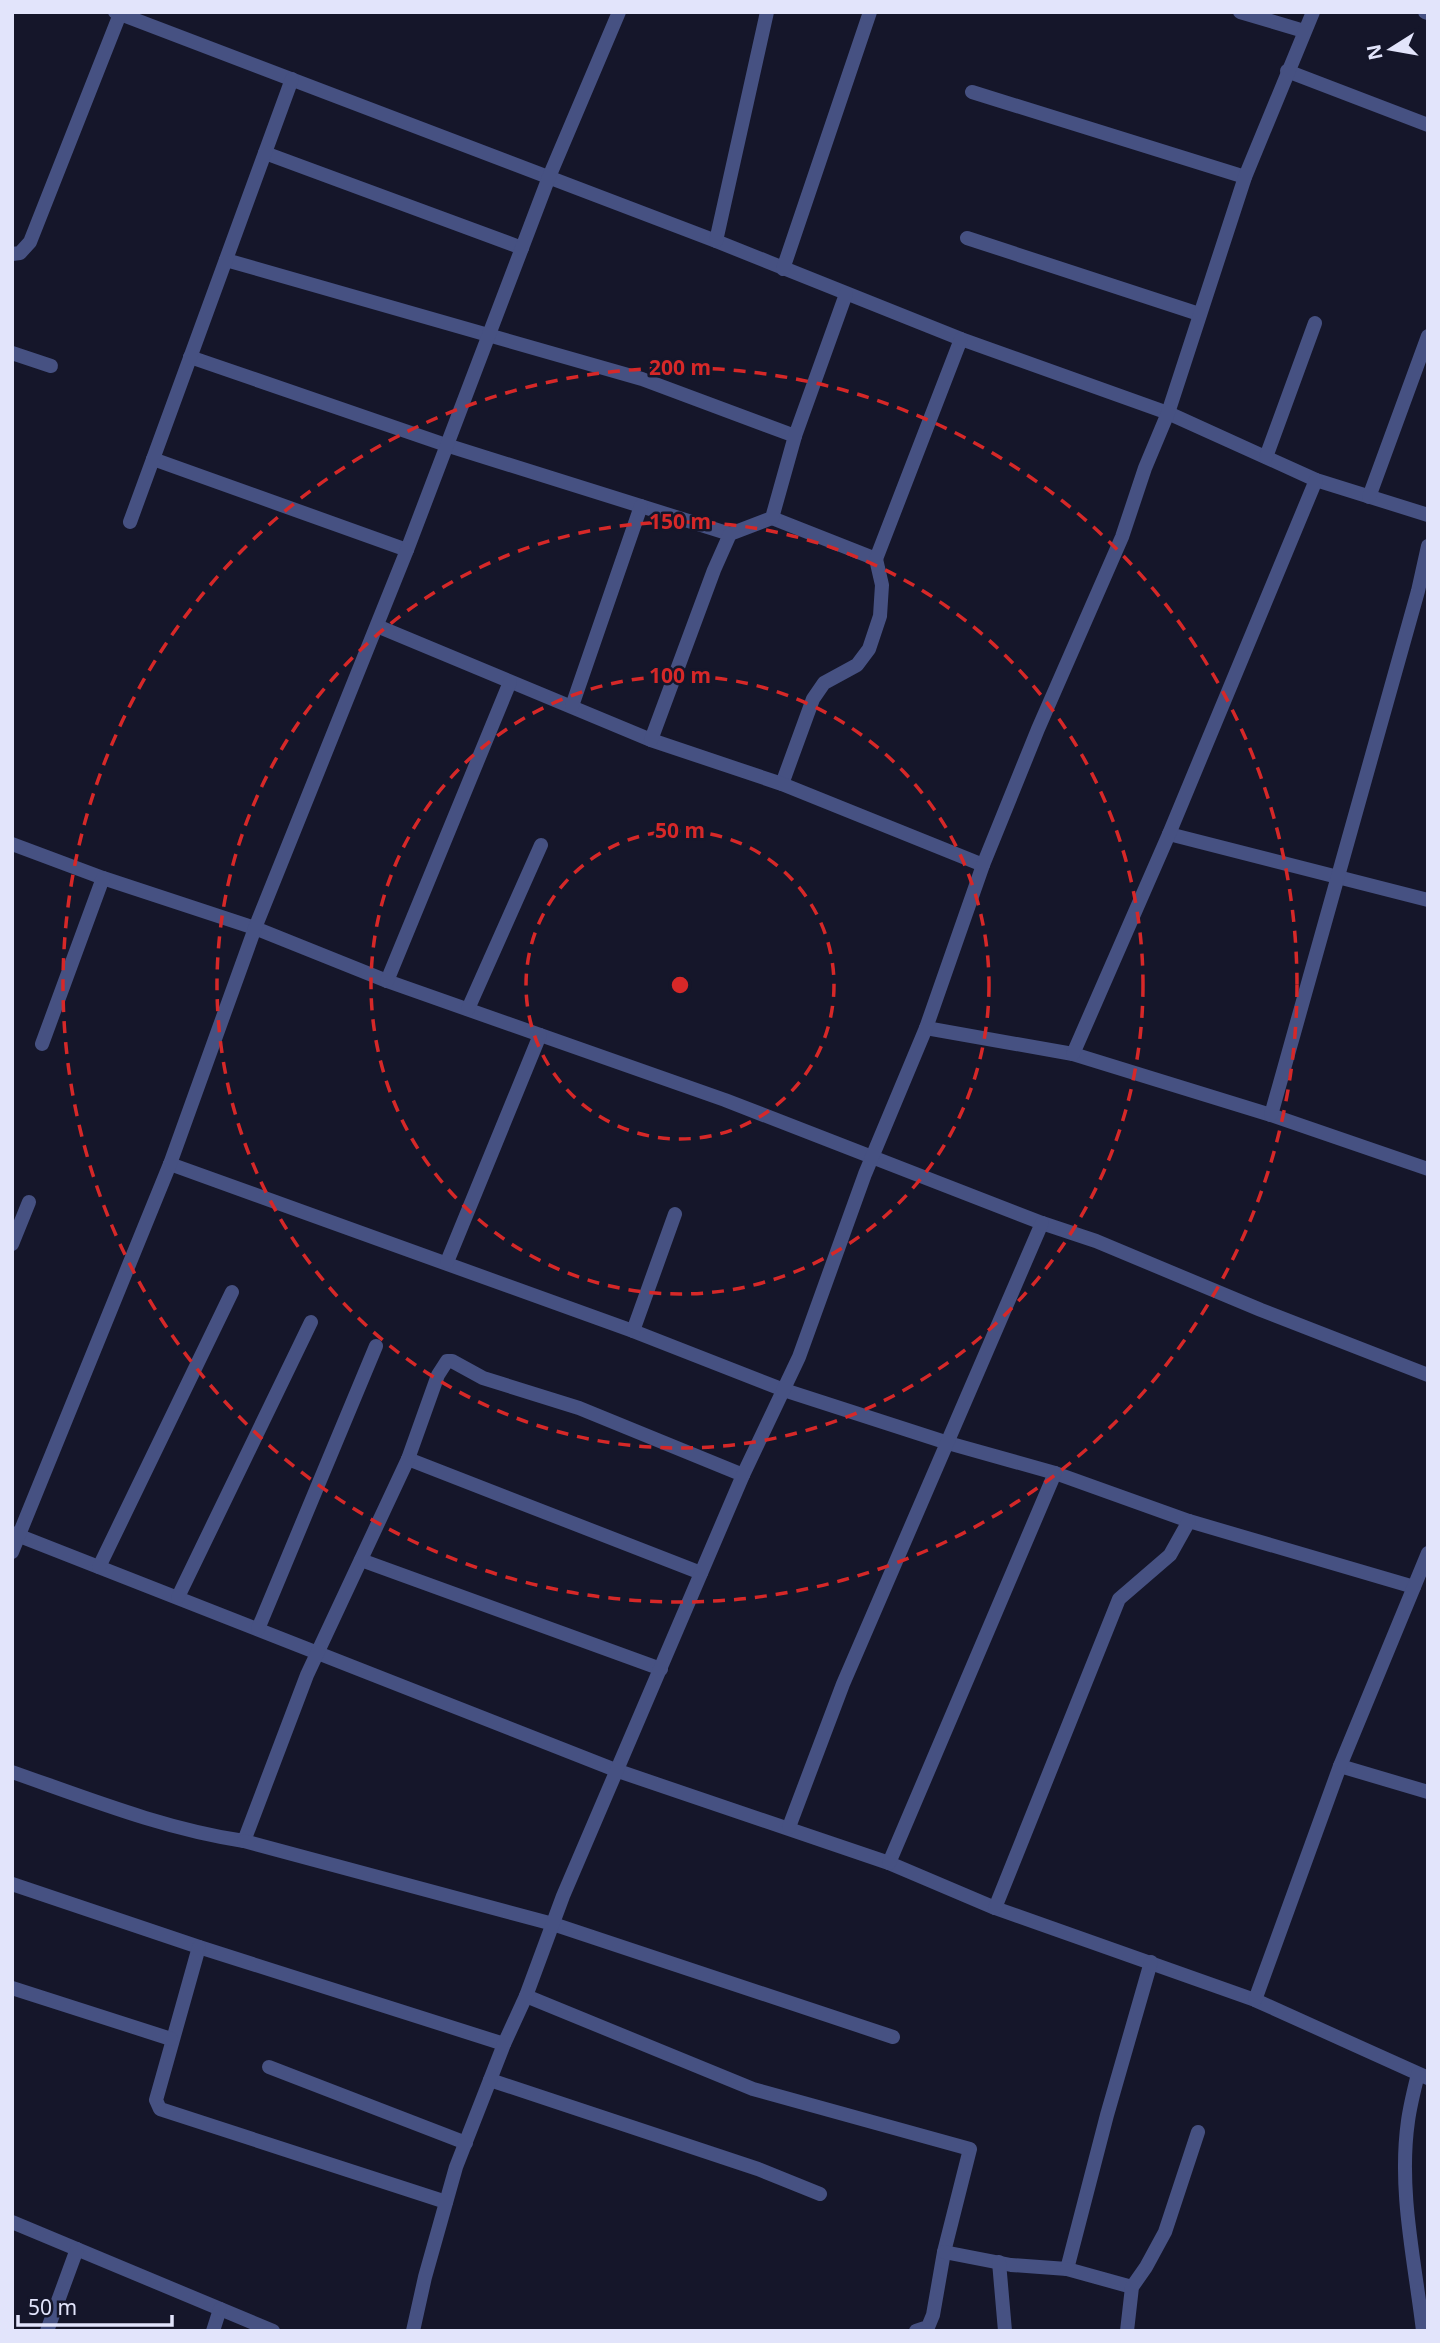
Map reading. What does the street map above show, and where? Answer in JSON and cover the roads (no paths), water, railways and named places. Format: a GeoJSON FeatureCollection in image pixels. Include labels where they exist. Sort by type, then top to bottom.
{"type":"FeatureCollection","features":[{"type":"Feature","properties":{"kind":"street"},"geometry":{"type":"LineString","coordinates":[[12,1552],[15,1534],[170,1164],[255,928],[407,550],[549,177],[619,12]]}},
{"type":"Feature","properties":{"kind":"street"},"geometry":{"type":"LineString","coordinates":[[716,242],[766,12]]}},
{"type":"Feature","properties":{"kind":"street"},"geometry":{"type":"LineString","coordinates":[[783,269],[870,12]]}},
{"type":"Feature","properties":{"kind":"street"},"geometry":{"type":"LineString","coordinates":[[1240,12],[1304,31]]}},
{"type":"Feature","properties":{"kind":"street"},"geometry":{"type":"LineString","coordinates":[[413,2331],[446,2202],[490,2080],[701,1573],[743,1475],[799,1357],[872,1156],[926,1028],[984,865],[1038,729],[1122,537],[1145,468],[1168,414],[1245,177],[1313,12]]}},
{"type":"Feature","properties":{"kind":"street"},"geometry":{"type":"LineString","coordinates":[[12,254],[20,253],[30,242],[118,13],[549,177],[961,340],[1168,414],[1316,480],[1428,515]]}},
{"type":"Feature","properties":{"kind":"street"},"geometry":{"type":"LineString","coordinates":[[1287,71],[1428,125]]}},
{"type":"Feature","properties":{"kind":"street"},"geometry":{"type":"LineString","coordinates":[[130,522],[292,79]]}},
{"type":"Feature","properties":{"kind":"street"},"geometry":{"type":"LineString","coordinates":[[972,92],[1245,177]]}},
{"type":"Feature","properties":{"kind":"street"},"geometry":{"type":"LineString","coordinates":[[265,153],[522,248]]}},
{"type":"Feature","properties":{"kind":"street"},"geometry":{"type":"LineString","coordinates":[[967,238],[1199,314]]}},
{"type":"Feature","properties":{"kind":"street"},"geometry":{"type":"LineString","coordinates":[[226,260],[642,379],[795,436]]}},
{"type":"Feature","properties":{"kind":"street"},"geometry":{"type":"LineString","coordinates":[[772,518],[795,436],[846,294]]}},
{"type":"Feature","properties":{"kind":"street"},"geometry":{"type":"LineString","coordinates":[[1266,457],[1315,323]]}},
{"type":"Feature","properties":{"kind":"street"},"geometry":{"type":"LineString","coordinates":[[1369,497],[1428,336]]}},
{"type":"Feature","properties":{"kind":"street"},"geometry":{"type":"LineString","coordinates":[[782,785],[813,699],[824,682],[857,665],[869,649],[880,616],[882,585],[876,559],[961,340]]}},
{"type":"Feature","properties":{"kind":"street"},"geometry":{"type":"LineString","coordinates":[[12,353],[51,366]]}},
{"type":"Feature","properties":{"kind":"street"},"geometry":{"type":"LineString","coordinates":[[190,357],[446,446],[730,534],[772,518],[876,559]]}},
{"type":"Feature","properties":{"kind":"street"},"geometry":{"type":"LineString","coordinates":[[153,459],[407,550]]}},
{"type":"Feature","properties":{"kind":"street"},"geometry":{"type":"LineString","coordinates":[[1073,1054],[1169,834],[1316,480]]}},
{"type":"Feature","properties":{"kind":"street"},"geometry":{"type":"LineString","coordinates":[[572,706],[641,506]]}},
{"type":"Feature","properties":{"kind":"street"},"geometry":{"type":"LineString","coordinates":[[651,740],[730,534]]}},
{"type":"Feature","properties":{"kind":"street"},"geometry":{"type":"LineString","coordinates":[[1271,1115],[1428,547]]}},
{"type":"Feature","properties":{"kind":"street"},"geometry":{"type":"LineString","coordinates":[[377,626],[651,740],[782,785],[984,865]]}},
{"type":"Feature","properties":{"kind":"street"},"geometry":{"type":"LineString","coordinates":[[387,981],[510,682]]}},
{"type":"Feature","properties":{"kind":"street"},"geometry":{"type":"LineString","coordinates":[[1169,834],[1428,900]]}},
{"type":"Feature","properties":{"kind":"street"},"geometry":{"type":"LineString","coordinates":[[12,844],[103,878],[255,928],[387,981],[725,1100],[1042,1223],[1097,1241],[1261,1310],[1428,1375]]}},
{"type":"Feature","properties":{"kind":"street"},"geometry":{"type":"LineString","coordinates":[[468,1009],[541,845]]}},
{"type":"Feature","properties":{"kind":"street"},"geometry":{"type":"LineString","coordinates":[[42,1044],[103,878]]}},
{"type":"Feature","properties":{"kind":"street"},"geometry":{"type":"LineString","coordinates":[[926,1028],[1073,1054],[1271,1115],[1428,1169]]}},
{"type":"Feature","properties":{"kind":"street"},"geometry":{"type":"LineString","coordinates":[[447,1262],[540,1035]]}},
{"type":"Feature","properties":{"kind":"street"},"geometry":{"type":"LineString","coordinates":[[170,1164],[447,1262],[784,1390],[948,1443],[1055,1473],[1189,1521],[1414,1587]]}},
{"type":"Feature","properties":{"kind":"street"},"geometry":{"type":"LineString","coordinates":[[12,1244],[29,1202]]}},
{"type":"Feature","properties":{"kind":"street"},"geometry":{"type":"LineString","coordinates":[[633,1331],[675,1214]]}},
{"type":"Feature","properties":{"kind":"street"},"geometry":{"type":"LineString","coordinates":[[789,1827],[843,1684],[1042,1223]]}},
{"type":"Feature","properties":{"kind":"street"},"geometry":{"type":"LineString","coordinates":[[99,1567],[232,1292]]}},
{"type":"Feature","properties":{"kind":"street"},"geometry":{"type":"LineString","coordinates":[[178,1597],[311,1322]]}},
{"type":"Feature","properties":{"kind":"street"},"geometry":{"type":"LineString","coordinates":[[258,1629],[376,1346]]}},
{"type":"Feature","properties":{"kind":"street"},"geometry":{"type":"LineString","coordinates":[[244,1841],[307,1675],[408,1459],[438,1375],[447,1361],[452,1361],[482,1378],[579,1408],[743,1475]]}},
{"type":"Feature","properties":{"kind":"street"},"geometry":{"type":"LineString","coordinates":[[408,1459],[701,1573]]}},
{"type":"Feature","properties":{"kind":"street"},"geometry":{"type":"LineString","coordinates":[[889,1863],[1055,1473]]}},
{"type":"Feature","properties":{"kind":"street"},"geometry":{"type":"LineString","coordinates":[[995,1908],[1119,1599],[1170,1555],[1189,1521]]}},
{"type":"Feature","properties":{"kind":"street"},"geometry":{"type":"LineString","coordinates":[[15,1534],[618,1771],[789,1827],[889,1863],[995,1908],[1255,2000],[1423,2076],[1408,2122],[1406,2174],[1411,2244],[1423,2331]]}},
{"type":"Feature","properties":{"kind":"street"},"geometry":{"type":"LineString","coordinates":[[1255,2000],[1340,1766],[1428,1553]]}},
{"type":"Feature","properties":{"kind":"street"},"geometry":{"type":"LineString","coordinates":[[361,1560],[661,1669]]}},
{"type":"Feature","properties":{"kind":"street"},"geometry":{"type":"LineString","coordinates":[[1340,1766],[1428,1791]]}},
{"type":"Feature","properties":{"kind":"street"},"geometry":{"type":"LineString","coordinates":[[12,1772],[150,1820],[209,1836],[244,1841],[553,1924],[893,2037]]}},
{"type":"Feature","properties":{"kind":"street"},"geometry":{"type":"LineString","coordinates":[[12,1884],[504,2044]]}},
{"type":"Feature","properties":{"kind":"street"},"geometry":{"type":"LineString","coordinates":[[199,1947],[156,2100],[160,2109],[446,2202]]}},
{"type":"Feature","properties":{"kind":"street"},"geometry":{"type":"LineString","coordinates":[[1067,2269],[1151,1962]]}},
{"type":"Feature","properties":{"kind":"street"},"geometry":{"type":"LineString","coordinates":[[12,1988],[171,2039]]}},
{"type":"Feature","properties":{"kind":"street"},"geometry":{"type":"LineString","coordinates":[[526,1996],[753,2089],[970,2149],[944,2252],[933,2315],[929,2327],[916,2331]]}},
{"type":"Feature","properties":{"kind":"street"},"geometry":{"type":"LineString","coordinates":[[269,2067],[466,2143]]}},
{"type":"Feature","properties":{"kind":"street"},"geometry":{"type":"LineString","coordinates":[[490,2080],[758,2169],[820,2194]]}},
{"type":"Feature","properties":{"kind":"street"},"geometry":{"type":"LineString","coordinates":[[1127,2331],[1126,2319],[1132,2287],[1165,2232],[1198,2132]]}},
{"type":"Feature","properties":{"kind":"street"},"geometry":{"type":"LineString","coordinates":[[12,2222],[272,2331]]}},
{"type":"Feature","properties":{"kind":"street"},"geometry":{"type":"LineString","coordinates":[[47,2331],[77,2249]]}},
{"type":"Feature","properties":{"kind":"street"},"geometry":{"type":"LineString","coordinates":[[944,2252],[999,2262],[1067,2269],[1132,2287]]}},
{"type":"Feature","properties":{"kind":"street"},"geometry":{"type":"LineString","coordinates":[[999,2262],[1005,2331]]}},
{"type":"Feature","properties":{"kind":"street"},"geometry":{"type":"LineString","coordinates":[[212,2331],[220,2309]]}}]}
